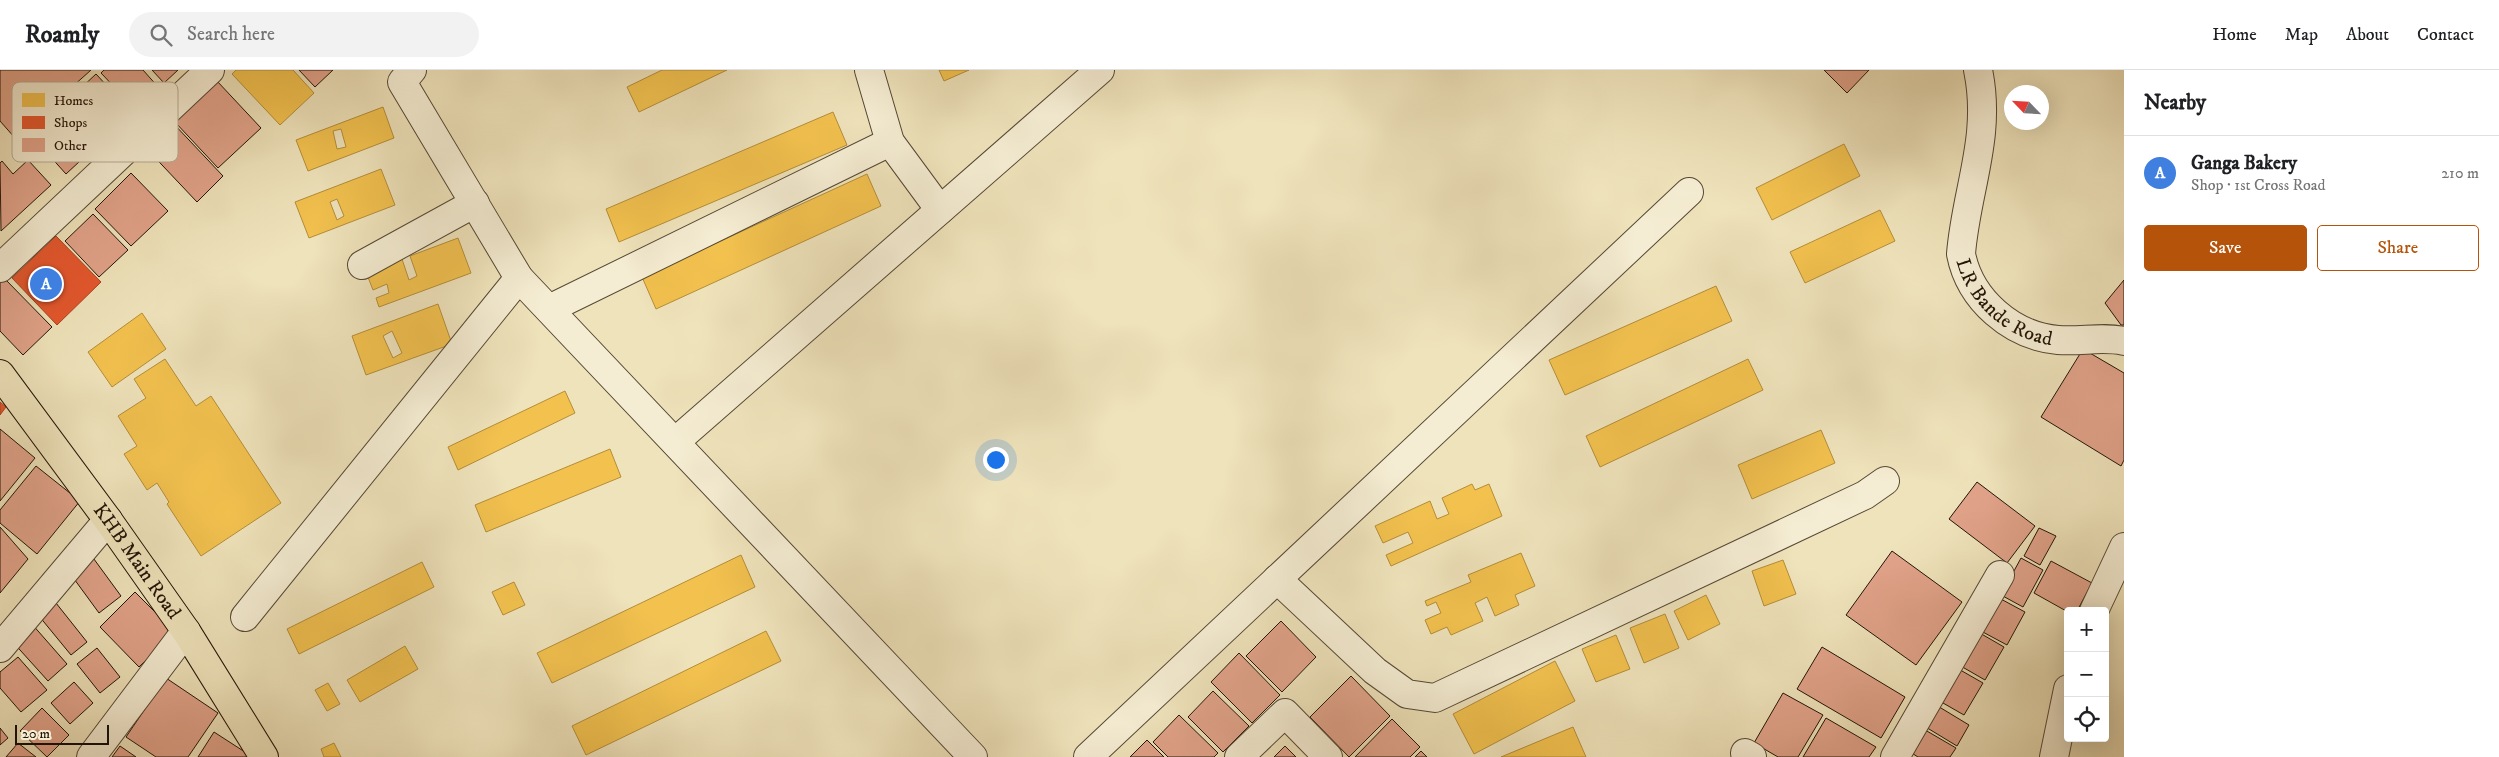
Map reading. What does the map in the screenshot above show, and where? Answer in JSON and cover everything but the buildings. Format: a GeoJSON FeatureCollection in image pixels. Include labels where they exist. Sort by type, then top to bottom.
{"type":"FeatureCollection","features":[{"type":"Feature","properties":{"kind":"main road","name":"KHB Main Road"},"geometry":{"type":"LineString","coordinates":[[0,374],[108,520],[186,631],[264,757]]}},
{"type":"Feature","properties":{"kind":"street"},"geometry":{"type":"LineString","coordinates":[[178,100],[210,70]]}},
{"type":"Feature","properties":{"kind":"street"},"geometry":{"type":"LineString","coordinates":[[412,70],[402,82],[519,278],[973,757]]}},
{"type":"Feature","properties":{"kind":"street"},"geometry":{"type":"LineString","coordinates":[[870,70],[890,142],[940,210]]}},
{"type":"Feature","properties":{"kind":"street"},"geometry":{"type":"LineString","coordinates":[[675,442],[1100,70]]}},
{"type":"Feature","properties":{"kind":"street","name":"LR Bande Road"},"geometry":{"type":"LineString","coordinates":[[1978,70],[1981,84],[1982,128],[1961,254],[1964,270],[1974,291],[2000,315],[2018,328],[2038,337],[2060,340],[2124,341]]}},
{"type":"Feature","properties":{"kind":"street"},"geometry":{"type":"LineString","coordinates":[[549,309],[890,142]]}},
{"type":"Feature","properties":{"kind":"street"},"geometry":{"type":"LineString","coordinates":[[0,268],[112,162]]}},
{"type":"Feature","properties":{"kind":"street"},"geometry":{"type":"LineString","coordinates":[[1088,757],[1689,192]]}},
{"type":"Feature","properties":{"kind":"street"},"geometry":{"type":"LineString","coordinates":[[362,265],[475,203]]}},
{"type":"Feature","properties":{"kind":"street"},"geometry":{"type":"LineString","coordinates":[[245,617],[519,278]]}},
{"type":"Feature","properties":{"kind":"street"},"geometry":{"type":"LineString","coordinates":[[1277,579],[1375,671],[1407,694],[1434,698],[1865,495],[1885,481]]}},
{"type":"Feature","properties":{"kind":"street"},"geometry":{"type":"LineString","coordinates":[[0,648],[108,520]]}},
{"type":"Feature","properties":{"kind":"street"},"geometry":{"type":"LineString","coordinates":[[2107,600],[2124,547]]}},
{"type":"Feature","properties":{"kind":"street"},"geometry":{"type":"LineString","coordinates":[[1895,757],[2000,575]]}},
{"type":"Feature","properties":{"kind":"street"},"geometry":{"type":"LineString","coordinates":[[91,757],[186,631]]}},
{"type":"Feature","properties":{"kind":"street"},"geometry":{"type":"LineString","coordinates":[[2054,757],[2066,697]]}},
{"type":"Feature","properties":{"kind":"street"},"geometry":{"type":"LineString","coordinates":[[1239,757],[1285,712],[1328,757]]}},
{"type":"Feature","properties":{"kind":"place","name":"Ganga Bakery"},"geometry":{"type":"Point","coordinates":[46,284]}}]}
